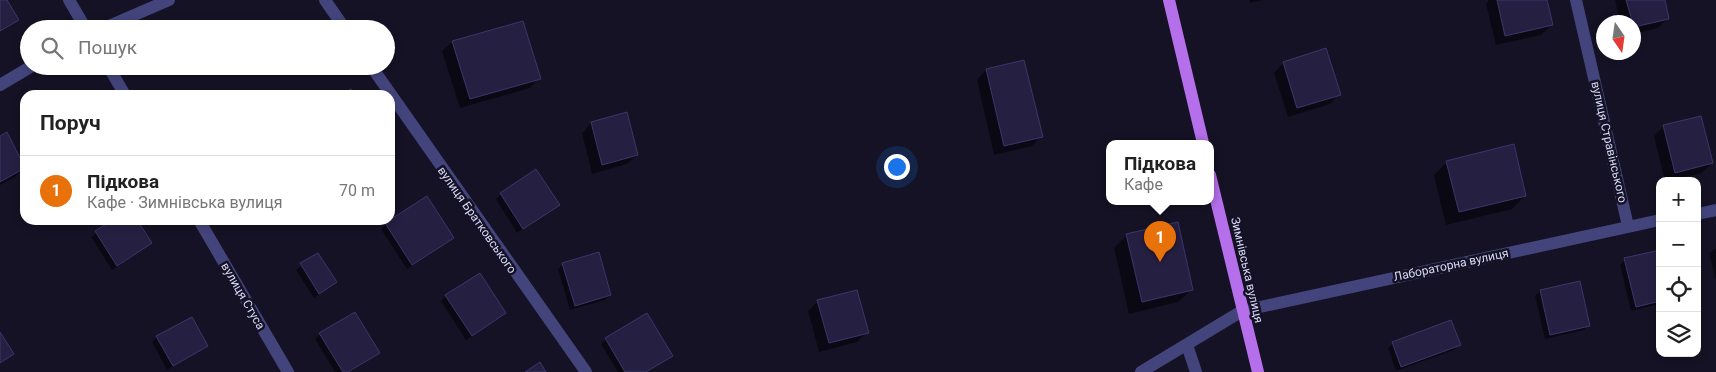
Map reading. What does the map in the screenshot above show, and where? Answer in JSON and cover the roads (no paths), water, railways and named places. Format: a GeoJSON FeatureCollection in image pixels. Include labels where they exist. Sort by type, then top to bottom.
{"type":"FeatureCollection","features":[{"type":"Feature","properties":{"kind":"main road"},"geometry":{"type":"LineString","coordinates":[[1169,0],[1201,140]]}},
{"type":"Feature","properties":{"kind":"main road","name":"Зимнівська вулиця"},"geometry":{"type":"LineString","coordinates":[[1214,192],[1258,372]]}},
{"type":"Feature","properties":{"kind":"street"},"geometry":{"type":"LineString","coordinates":[[69,0],[81,20]]}},
{"type":"Feature","properties":{"kind":"street"},"geometry":{"type":"LineString","coordinates":[[123,20],[169,0]]}},
{"type":"Feature","properties":{"kind":"street"},"geometry":{"type":"LineString","coordinates":[[325,0],[339,20]]}},
{"type":"Feature","properties":{"kind":"street","name":"вулиця Стравінського"},"geometry":{"type":"LineString","coordinates":[[1576,0],[1628,226]]}},
{"type":"Feature","properties":{"kind":"street"},"geometry":{"type":"LineString","coordinates":[[0,85],[20,73]]}},
{"type":"Feature","properties":{"kind":"street"},"geometry":{"type":"LineString","coordinates":[[113,75],[122,90]]}},
{"type":"Feature","properties":{"kind":"street","name":"вулиця Братковського"},"geometry":{"type":"LineString","coordinates":[[377,75],[388,90]]}},
{"type":"Feature","properties":{"kind":"street","name":"вулиця Братковського"},"geometry":{"type":"LineString","coordinates":[[395,100],[586,372]]}},
{"type":"Feature","properties":{"kind":"street"},"geometry":{"type":"LineString","coordinates":[[1701,213],[1716,210]]}},
{"type":"Feature","properties":{"kind":"street","name":"Лабораторна вулиця"},"geometry":{"type":"LineString","coordinates":[[1141,372],[1242,311],[1656,221]]}},
{"type":"Feature","properties":{"kind":"street","name":"вулиця Стуса"},"geometry":{"type":"LineString","coordinates":[[202,225],[288,372]]}},
{"type":"Feature","properties":{"kind":"street"},"geometry":{"type":"LineString","coordinates":[[1187,345],[1196,372]]}},
{"type":"Feature","properties":{"kind":"place","name":"Підкова"},"geometry":{"type":"Point","coordinates":[1160,262]}}]}
